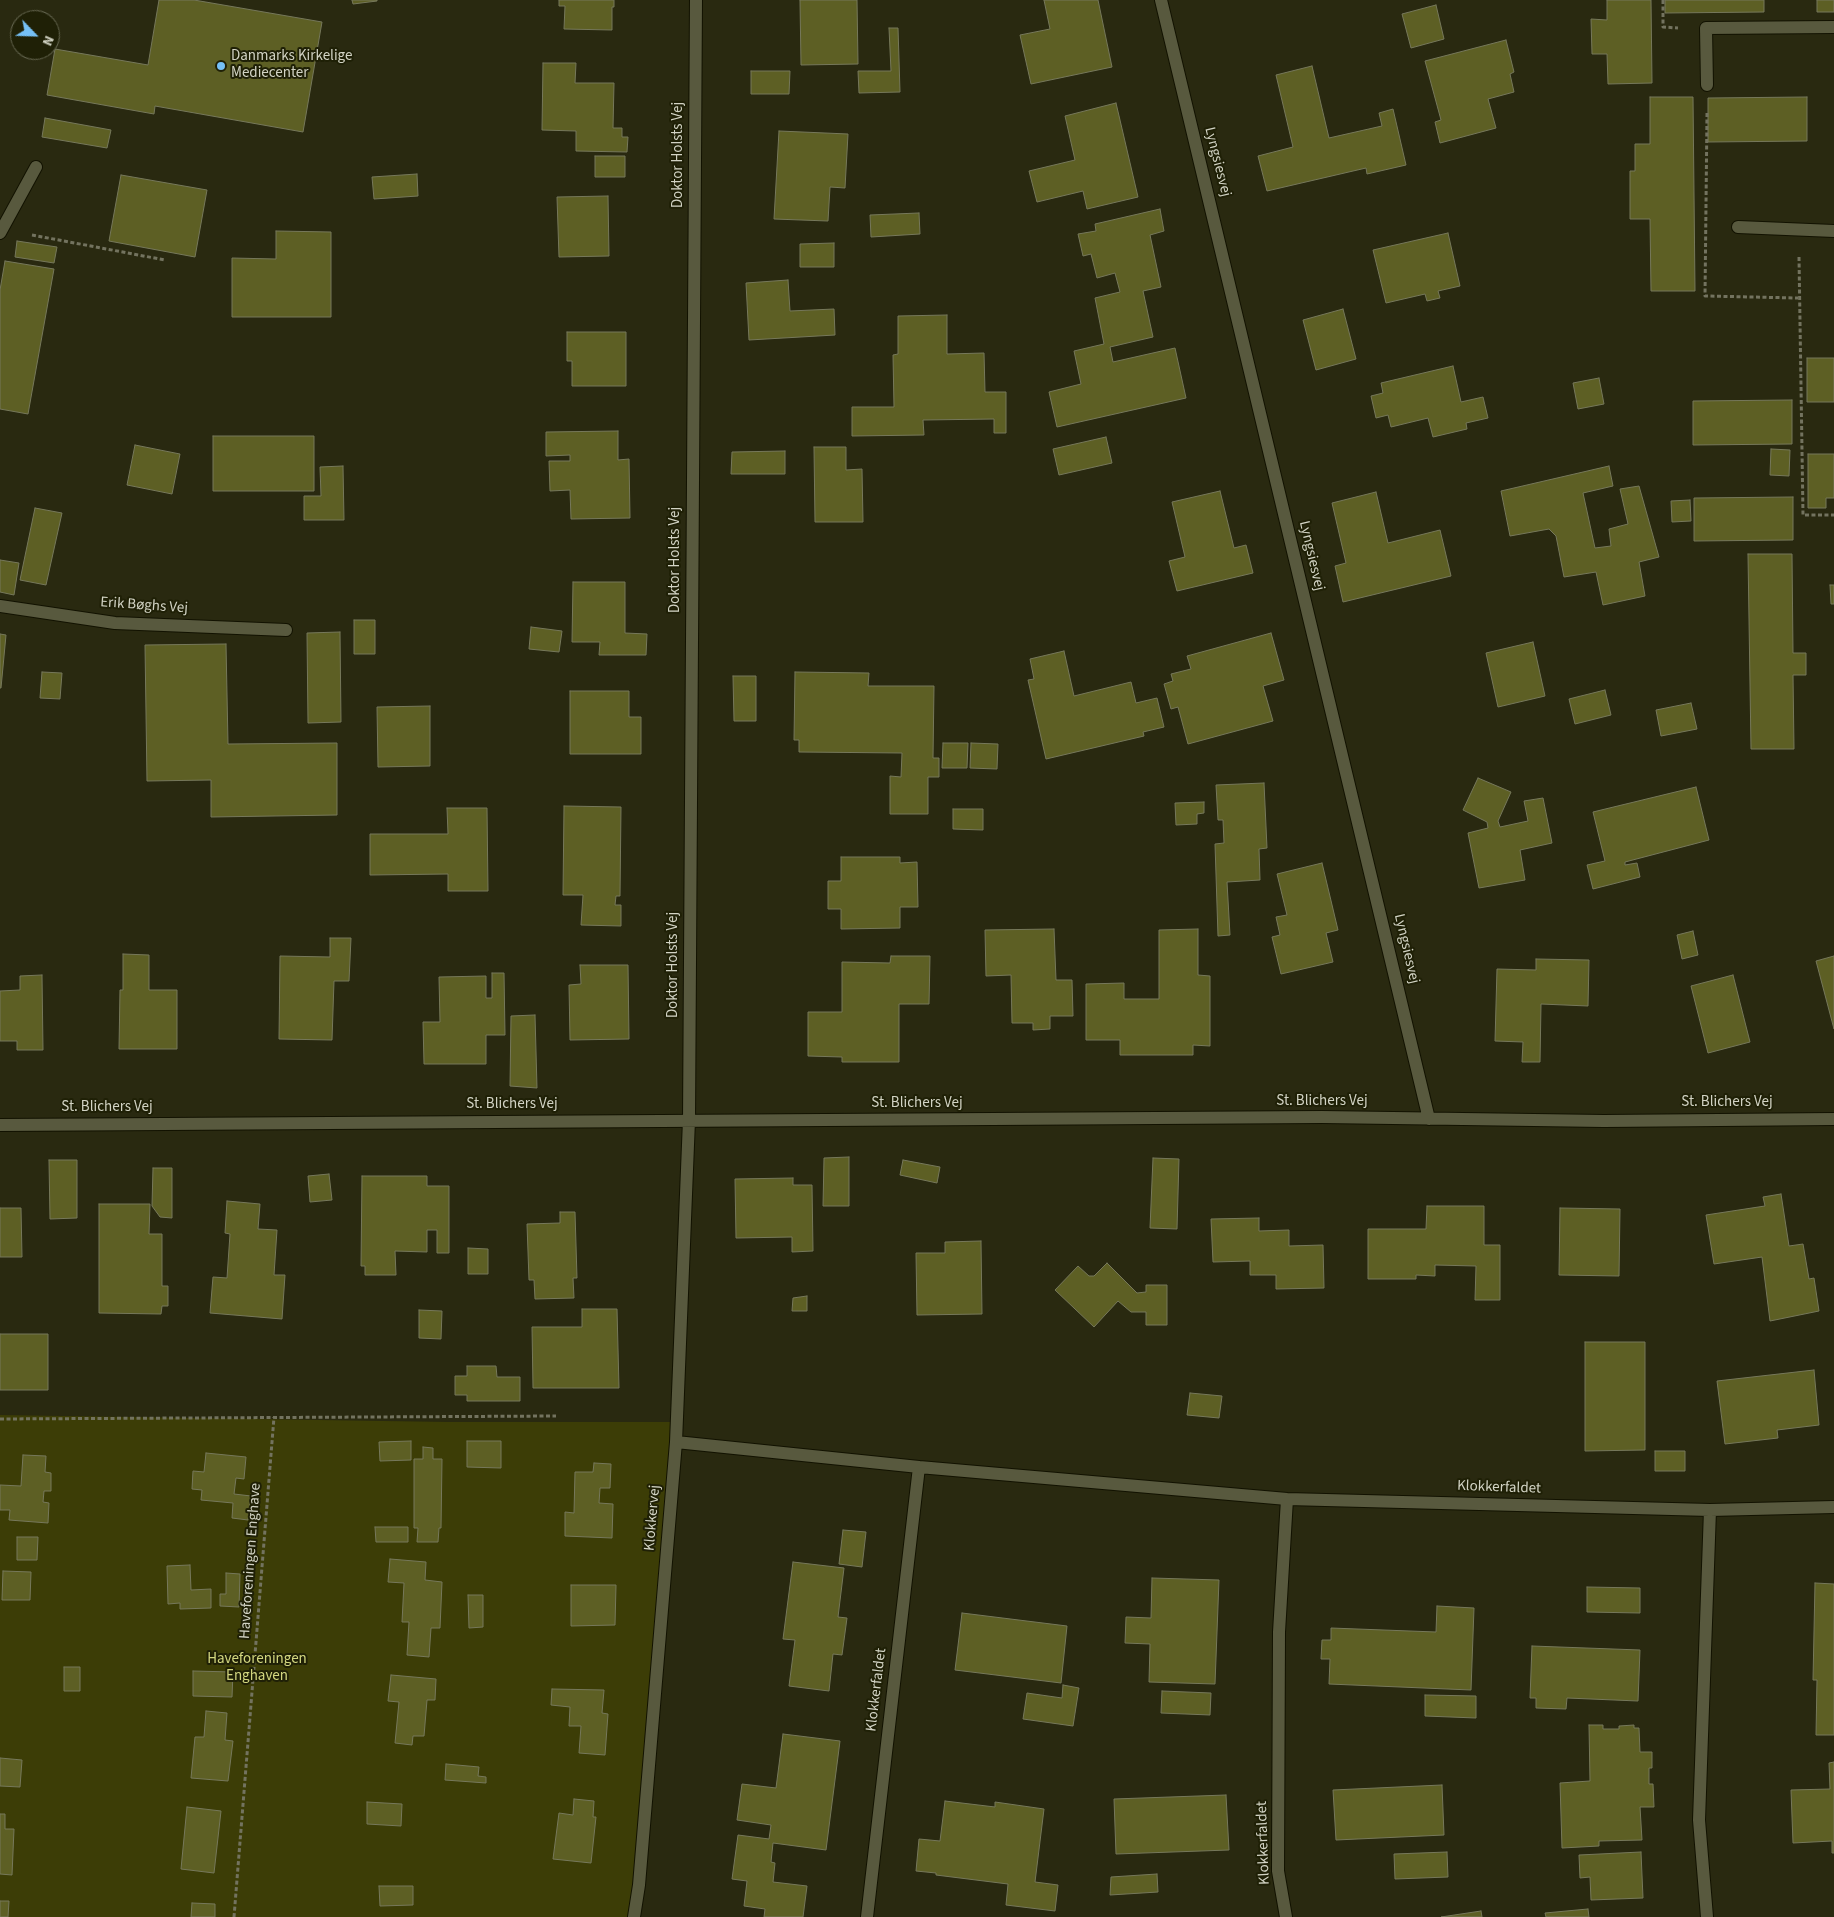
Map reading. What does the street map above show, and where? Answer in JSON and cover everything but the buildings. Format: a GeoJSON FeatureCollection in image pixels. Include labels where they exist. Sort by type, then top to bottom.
{"type":"FeatureCollection","features":[{"type":"Feature","properties":{"kind":"street","name":"Doktor Holsts Vej"},"geometry":{"type":"LineString","coordinates":[[689,1120],[696,0]]}},
{"type":"Feature","properties":{"kind":"street","name":"Lyngsiesvej"},"geometry":{"type":"LineString","coordinates":[[1161,0],[1429,1119]]}},
{"type":"Feature","properties":{"kind":"street"},"geometry":{"type":"LineString","coordinates":[[1707,85],[1706,28],[1834,27]]}},
{"type":"Feature","properties":{"kind":"street"},"geometry":{"type":"LineString","coordinates":[[1,231],[36,167]]}},
{"type":"Feature","properties":{"kind":"street"},"geometry":{"type":"LineString","coordinates":[[1738,227],[1834,231]]}},
{"type":"Feature","properties":{"kind":"street","name":"Erik Bøghs Vej"},"geometry":{"type":"LineString","coordinates":[[0,606],[114,623],[286,630]]}},
{"type":"Feature","properties":{"kind":"street","name":"St. Blichers Vej"},"geometry":{"type":"LineString","coordinates":[[0,1125],[1312,1117],[1604,1121],[1834,1119]]}},
{"type":"Feature","properties":{"kind":"street","name":"Klokkervej"},"geometry":{"type":"LineString","coordinates":[[634,1917],[639,1885],[676,1442],[689,1120]]}},
{"type":"Feature","properties":{"kind":"street","name":"Klokkerfaldet"},"geometry":{"type":"LineString","coordinates":[[676,1442],[919,1467],[1287,1499],[1710,1510],[1834,1506]]}},
{"type":"Feature","properties":{"kind":"street","name":"Klokkerfaldet"},"geometry":{"type":"LineString","coordinates":[[867,1917],[919,1467]]}},
{"type":"Feature","properties":{"kind":"street","name":"Klokkerfaldet"},"geometry":{"type":"LineString","coordinates":[[1286,1917],[1278,1871],[1279,1632],[1287,1499]]}},
{"type":"Feature","properties":{"kind":"street"},"geometry":{"type":"LineString","coordinates":[[1708,1917],[1699,1820],[1710,1510]]}},
{"type":"Feature","properties":{"kind":"path"},"geometry":{"type":"LineString","coordinates":[[1799,230],[1798,298],[1803,515],[1834,515]]}},
{"type":"Feature","properties":{"kind":"path"},"geometry":{"type":"LineString","coordinates":[[1,231],[165,260]]}},
{"type":"Feature","properties":{"kind":"path"},"geometry":{"type":"LineString","coordinates":[[0,1419],[556,1416]]}},
{"type":"Feature","properties":{"kind":"path","name":"Haveforeningen Enghave"},"geometry":{"type":"LineString","coordinates":[[234,1917],[274,1417]]}},
{"type":"Feature","properties":{"kind":"green space","name":"Haveforeningen Enghaven"},"geometry":{"type":"Polygon","coordinates":[[[0,1415],[448,1422],[674,1422],[633,1917],[0,1917],[0,1415]]]}},
{"type":"Feature","properties":{"kind":"place","name":"Danmarks Kirkelige Mediecenter"},"geometry":{"type":"Point","coordinates":[221,66]}}]}
